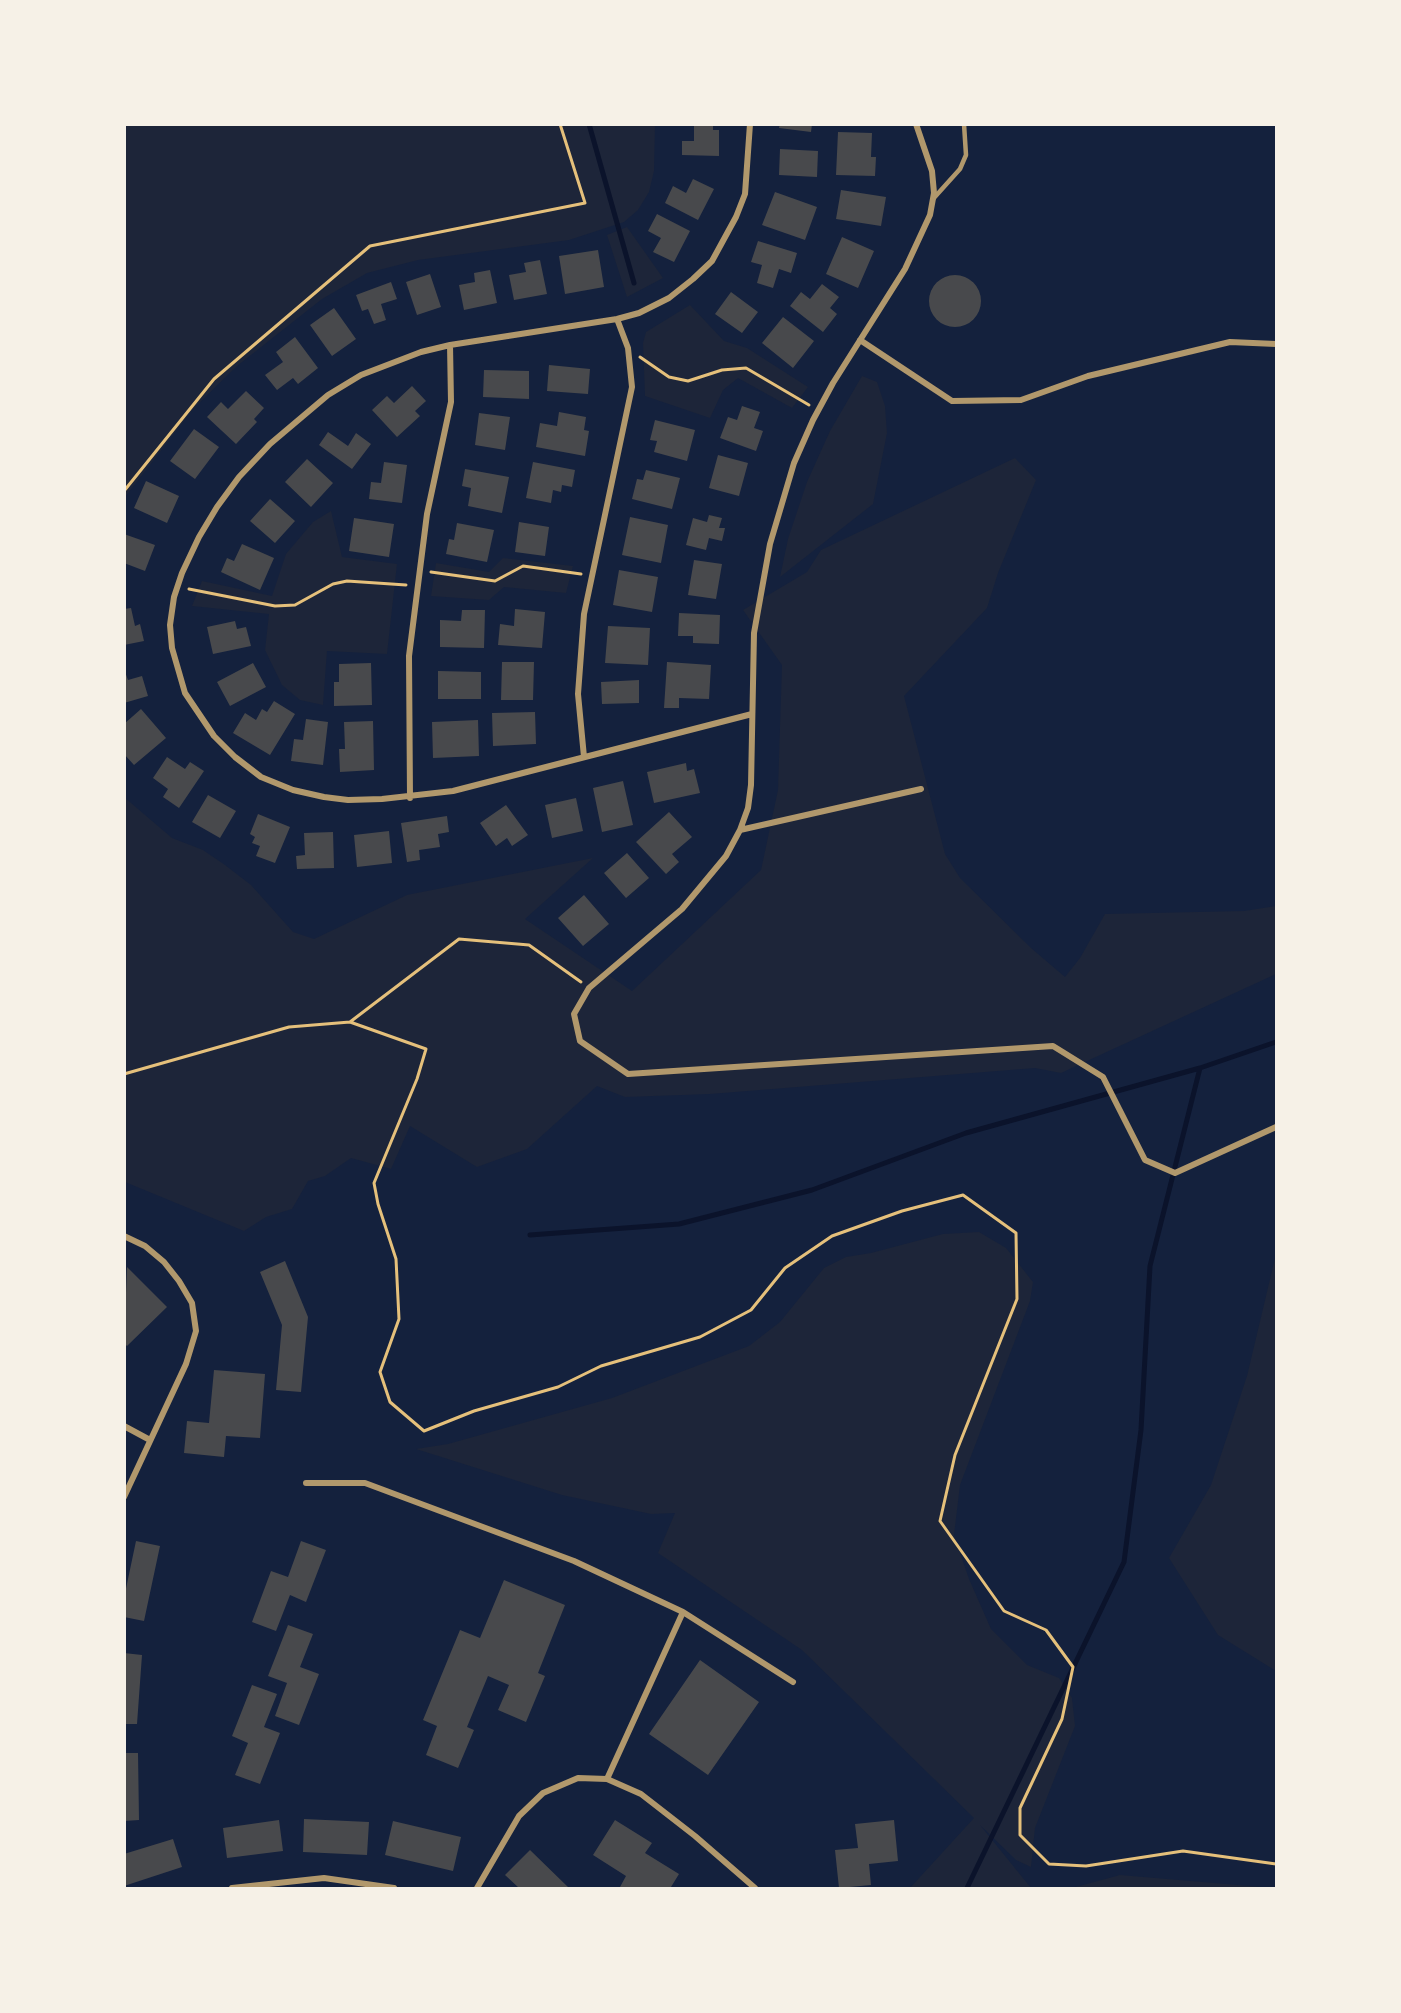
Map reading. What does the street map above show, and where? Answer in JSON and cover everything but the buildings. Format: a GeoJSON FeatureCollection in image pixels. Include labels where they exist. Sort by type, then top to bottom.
{"type":"FeatureCollection","features":[{"type":"Feature","properties":{"kind":"street"},"geometry":{"type":"LineString","coordinates":[[750,124],[745,194],[726,239],[717,254],[693,279],[669,298],[639,313],[617,319],[450,345],[397,360],[361,375],[328,395],[270,444],[239,477],[218,507],[199,537],[177,587],[170,625],[172,648],[185,693],[199,716],[235,757],[261,777],[293,790],[348,800],[410,798],[453,791],[752,714]]}},
{"type":"Feature","properties":{"kind":"street"},"geometry":{"type":"LineString","coordinates":[[916,124],[933,171],[933,199],[930,215],[920,240],[818,411],[794,464],[770,544],[754,633],[751,785],[748,808],[740,830],[726,856],[682,909],[589,988],[574,1014],[580,1041],[628,1074],[1053,1046],[1103,1077],[1144,1160],[1175,1173],[1276,1127]]}},
{"type":"Feature","properties":{"kind":"street"},"geometry":{"type":"LineString","coordinates":[[584,757],[578,694],[579,657],[591,576],[629,411],[632,387],[628,348],[617,319]]}},
{"type":"Feature","properties":{"kind":"street"},"geometry":{"type":"LineString","coordinates":[[860,340],[952,401],[1021,400],[1088,376],[1230,342],[1276,344]]}},
{"type":"Feature","properties":{"kind":"street"},"geometry":{"type":"LineString","coordinates":[[410,798],[409,656],[418,570],[451,402],[450,345]]}},
{"type":"Feature","properties":{"kind":"street"},"geometry":{"type":"LineString","coordinates":[[740,830],[921,789]]}},
{"type":"Feature","properties":{"kind":"street"},"geometry":{"type":"LineString","coordinates":[[124,1236],[145,1246],[164,1262],[192,1303],[196,1331],[186,1364],[124,1497]]}},
{"type":"Feature","properties":{"kind":"street"},"geometry":{"type":"LineString","coordinates":[[124,1426],[150,1440]]}},
{"type":"Feature","properties":{"kind":"street"},"geometry":{"type":"LineString","coordinates":[[306,1483],[365,1483],[574,1561],[683,1612],[793,1682]]}},
{"type":"Feature","properties":{"kind":"street"},"geometry":{"type":"LineString","coordinates":[[607,1779],[683,1612]]}},
{"type":"Feature","properties":{"kind":"street"},"geometry":{"type":"LineString","coordinates":[[477,1888],[519,1816],[543,1793],[578,1778],[607,1779],[641,1794],[695,1836],[755,1888]]}},
{"type":"Feature","properties":{"kind":"street"},"geometry":{"type":"LineString","coordinates":[[232,1888],[324,1878],[394,1888]]}},
{"type":"Feature","properties":{"kind":"street"},"geometry":{"type":"LineString","coordinates":[[295,1880],[296,1888]]}},
{"type":"Feature","properties":{"kind":"lane"},"geometry":{"type":"LineString","coordinates":[[933,199],[960,169],[966,155],[963,124]]}},
{"type":"Feature","properties":{"kind":"path"},"geometry":{"type":"LineString","coordinates":[[124,490],[214,379],[370,246],[585,203],[560,124]]}},
{"type":"Feature","properties":{"kind":"path"},"geometry":{"type":"LineString","coordinates":[[628,348],[658,370],[678,380],[696,380],[722,370],[746,368],[818,411]]}},
{"type":"Feature","properties":{"kind":"path"},"geometry":{"type":"LineString","coordinates":[[418,570],[495,581],[523,566],[539,566],[591,576]]}},
{"type":"Feature","properties":{"kind":"path"},"geometry":{"type":"LineString","coordinates":[[177,587],[275,606],[294,605],[333,584],[347,581],[416,586]]}},
{"type":"Feature","properties":{"kind":"path"},"geometry":{"type":"LineString","coordinates":[[350,1022],[459,939],[530,945],[589,988]]}},
{"type":"Feature","properties":{"kind":"path"},"geometry":{"type":"LineString","coordinates":[[124,1074],[289,1027],[350,1022],[426,1049],[417,1079],[374,1183],[378,1204],[396,1259],[399,1319],[380,1372],[390,1402],[424,1431],[474,1411],[558,1387],[601,1366],[700,1337],[751,1310],[785,1268],[832,1236],[902,1211],[963,1195],[1016,1233],[1017,1299],[955,1455],[940,1521],[1004,1611],[1046,1630],[1073,1667],[1062,1719],[1020,1808],[1020,1836],[1049,1864],[1086,1866],[1183,1851],[1276,1864]]}},
{"type":"Feature","properties":{"kind":"shaded area"},"geometry":{"type":"Polygon","coordinates":[[[125,125],[655,125],[654,171],[649,192],[638,210],[624,222],[569,240],[418,260],[367,273],[322,299],[237,366],[194,408],[125,497],[125,125]]]}},
{"type":"Feature","properties":{"kind":"shaded area"},"geometry":{"type":"Polygon","coordinates":[[[627,227],[663,278],[627,297],[607,235],[627,227]]]}},
{"type":"Feature","properties":{"kind":"shaded area"},"geometry":{"type":"Polygon","coordinates":[[[690,305],[724,341],[747,348],[808,387],[792,408],[738,378],[723,390],[710,418],[645,396],[643,343],[646,332],[690,305]]]}},
{"type":"Feature","properties":{"kind":"shaded area"},"geometry":{"type":"Polygon","coordinates":[[[862,376],[877,382],[885,406],[887,433],[873,504],[780,577],[788,539],[807,482],[830,431],[862,376]]]}},
{"type":"Feature","properties":{"kind":"shaded area"},"geometry":{"type":"Polygon","coordinates":[[[1015,458],[1036,480],[998,573],[987,608],[904,696],[945,854],[960,878],[1031,948],[1065,977],[1080,958],[1105,914],[1244,911],[1276,906],[1276,974],[1061,1073],[1035,1068],[710,1094],[625,1097],[597,1086],[527,1149],[477,1167],[410,1126],[391,1169],[351,1158],[325,1176],[308,1181],[292,1209],[266,1217],[244,1231],[125,1182],[124,797],[172,838],[203,850],[251,885],[293,932],[314,939],[407,895],[593,858],[525,919],[632,991],[761,870],[778,790],[782,665],[743,610],[807,572],[821,550],[1015,458]]]}},
{"type":"Feature","properties":{"kind":"shaded area"},"geometry":{"type":"Polygon","coordinates":[[[331,511],[342,557],[397,564],[387,654],[327,651],[323,705],[300,700],[282,685],[265,650],[269,614],[192,606],[202,581],[272,596],[286,554],[313,522],[331,511]]]}},
{"type":"Feature","properties":{"kind":"shaded area"},"geometry":{"type":"Polygon","coordinates":[[[503,558],[573,566],[566,593],[504,587],[489,600],[431,596],[436,563],[489,572],[503,558]]]}},
{"type":"Feature","properties":{"kind":"shaded area"},"geometry":{"type":"Polygon","coordinates":[[[979,1232],[1006,1248],[1033,1282],[1030,1301],[960,1485],[954,1535],[969,1579],[991,1629],[1027,1665],[1059,1678],[1072,1698],[1075,1726],[1035,1828],[1031,1867],[1016,1860],[980,1825],[1031,1888],[910,1888],[974,1818],[802,1650],[658,1553],[675,1513],[651,1514],[562,1495],[416,1449],[448,1444],[612,1398],[749,1346],[780,1322],[824,1268],[846,1257],[871,1253],[943,1234],[979,1232]]]}},
{"type":"Feature","properties":{"kind":"shaded area"},"geometry":{"type":"Polygon","coordinates":[[[1276,1254],[1276,1671],[1218,1635],[1169,1558],[1211,1485],[1247,1376],[1276,1254]]]}},
{"type":"Feature","properties":{"kind":"shaded area"},"geometry":{"type":"Polygon","coordinates":[[[1120,1875],[1273,1888],[1072,1888],[1120,1875]]]}},
{"type":"Feature","properties":{"kind":"waterway"},"geometry":{"type":"LineString","coordinates":[[589,124],[634,283]]}},
{"type":"Feature","properties":{"kind":"waterway"},"geometry":{"type":"LineString","coordinates":[[530,1235],[679,1224],[812,1190],[966,1133],[1200,1068],[1276,1042]]}},
{"type":"Feature","properties":{"kind":"waterway"},"geometry":{"type":"LineString","coordinates":[[967,1888],[1124,1562],[1141,1430],[1150,1266],[1200,1068]]}}]}
